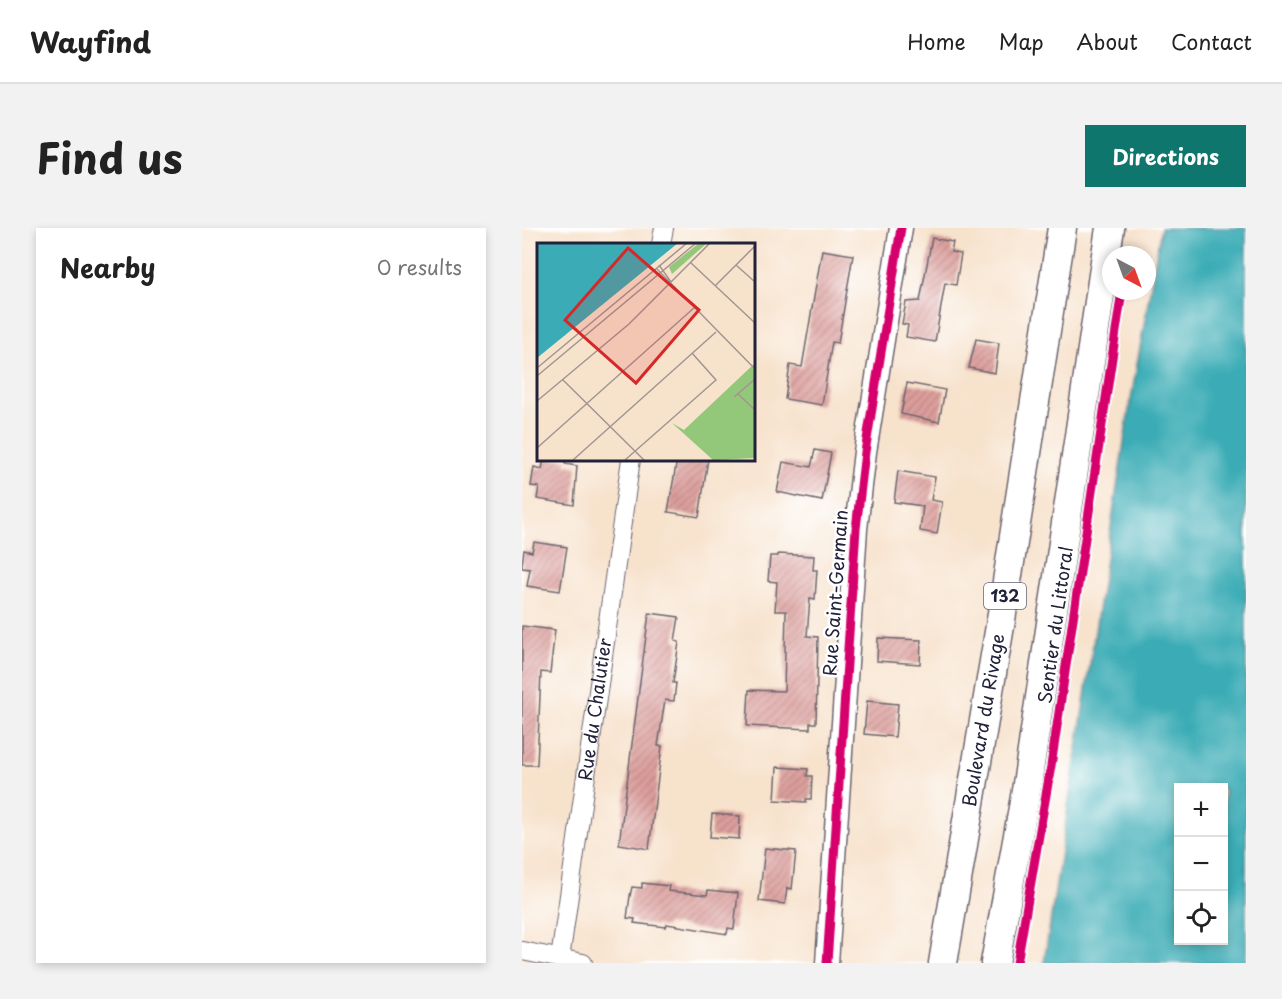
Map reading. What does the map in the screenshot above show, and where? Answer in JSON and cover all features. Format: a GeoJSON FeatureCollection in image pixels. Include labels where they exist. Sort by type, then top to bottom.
{"type":"FeatureCollection","features":[{"type":"Feature","properties":{"kind":"main road","name":"Boulevard du Rivage"},"geometry":{"type":"LineString","coordinates":[[943,963],[1005,597],[1062,228]]}},
{"type":"Feature","properties":{"kind":"main road"},"geometry":{"type":"LineString","coordinates":[[995,963],[1026,791],[1110,228]]}},
{"type":"Feature","properties":{"kind":"street"},"geometry":{"type":"LineString","coordinates":[[662,243],[664,228]]}},
{"type":"Feature","properties":{"kind":"street","name":"Rue Saint-Germain"},"geometry":{"type":"LineString","coordinates":[[826,963],[856,529],[867,441],[901,228]]}},
{"type":"Feature","properties":{"kind":"street","name":"Rue du Chalutier"},"geometry":{"type":"LineString","coordinates":[[560,959],[631,460]]}},
{"type":"Feature","properties":{"kind":"street"},"geometry":{"type":"LineString","coordinates":[[522,951],[583,963]]}},
{"type":"Feature","properties":{"kind":"water"},"geometry":{"type":"Polygon","coordinates":[[[1161,228],[1246,228],[1246,963],[1044,963],[1128,416],[1148,300],[1156,300],[1156,256],[1161,228]]]}},
{"type":"Feature","properties":{"kind":"building"},"geometry":{"type":"Polygon","coordinates":[[[932,238],[953,242],[951,252],[961,254],[956,285],[945,283],[935,342],[906,337],[908,325],[902,324],[906,302],[920,301],[932,238]]]}},
{"type":"Feature","properties":{"kind":"building"},"geometry":{"type":"Polygon","coordinates":[[[822,250],[853,255],[838,343],[832,342],[822,405],[785,399],[790,365],[802,367],[822,250]]]}},
{"type":"Feature","properties":{"kind":"building"},"geometry":{"type":"Polygon","coordinates":[[[976,339],[999,343],[995,373],[969,368],[976,339]]]}},
{"type":"Feature","properties":{"kind":"building"},"geometry":{"type":"Polygon","coordinates":[[[907,383],[945,390],[939,422],[901,414],[907,383]]]}},
{"type":"Feature","properties":{"kind":"building"},"geometry":{"type":"Polygon","coordinates":[[[815,450],[831,453],[822,501],[777,492],[783,462],[811,467],[815,450]]]}},
{"type":"Feature","properties":{"kind":"building"},"geometry":{"type":"Polygon","coordinates":[[[544,460],[566,460],[565,464],[577,466],[574,505],[537,499],[539,487],[531,486],[534,467],[542,469],[544,460]]]}},
{"type":"Feature","properties":{"kind":"building"},"geometry":{"type":"Polygon","coordinates":[[[677,460],[708,460],[699,517],[668,512],[677,460]]]}},
{"type":"Feature","properties":{"kind":"building"},"geometry":{"type":"Polygon","coordinates":[[[898,471],[935,477],[931,500],[942,502],[937,534],[920,531],[923,506],[894,502],[898,471]]]}},
{"type":"Feature","properties":{"kind":"building"},"geometry":{"type":"Polygon","coordinates":[[[534,542],[567,547],[560,591],[527,586],[530,569],[522,568],[524,550],[532,552],[534,542]]]}},
{"type":"Feature","properties":{"kind":"building"},"geometry":{"type":"Polygon","coordinates":[[[778,554],[814,556],[813,570],[817,570],[815,599],[810,598],[807,636],[818,637],[816,723],[810,723],[810,729],[747,726],[749,690],[784,691],[786,611],[775,611],[777,582],[768,581],[770,556],[778,556],[778,554]]]}},
{"type":"Feature","properties":{"kind":"building"},"geometry":{"type":"Polygon","coordinates":[[[649,613],[679,617],[675,641],[679,642],[673,683],[676,683],[674,701],[665,700],[658,746],[662,746],[649,849],[619,844],[649,613]]]}},
{"type":"Feature","properties":{"kind":"building"},"geometry":{"type":"Polygon","coordinates":[[[522,626],[555,630],[550,673],[541,672],[537,765],[522,765],[522,626]]]}},
{"type":"Feature","properties":{"kind":"building"},"geometry":{"type":"Polygon","coordinates":[[[878,638],[921,640],[920,664],[877,661],[878,638]]]}},
{"type":"Feature","properties":{"kind":"building"},"geometry":{"type":"Polygon","coordinates":[[[867,701],[898,704],[895,737],[864,734],[867,701]]]}},
{"type":"Feature","properties":{"kind":"building"},"geometry":{"type":"Polygon","coordinates":[[[777,767],[808,769],[807,776],[812,776],[811,799],[806,799],[806,802],[775,800],[777,767]]]}},
{"type":"Feature","properties":{"kind":"building"},"geometry":{"type":"Polygon","coordinates":[[[712,814],[740,816],[739,839],[710,837],[712,814]]]}},
{"type":"Feature","properties":{"kind":"building"},"geometry":{"type":"Polygon","coordinates":[[[765,848],[796,851],[792,889],[787,888],[785,904],[759,901],[765,848]]]}},
{"type":"Feature","properties":{"kind":"building"},"geometry":{"type":"Polygon","coordinates":[[[642,883],[669,886],[668,891],[707,895],[708,890],[738,893],[734,929],[728,928],[727,934],[667,924],[666,927],[634,923],[635,919],[627,918],[630,896],[632,887],[642,888],[642,883]]]}},
{"type":"Feature","properties":{"kind":"cycle path"},"geometry":{"type":"LineString","coordinates":[[827,963],[856,529],[865,452],[901,228]]}},
{"type":"Feature","properties":{"kind":"cycle path","name":"Sentier du Littoral"},"geometry":{"type":"LineString","coordinates":[[1017,963],[1051,766],[1121,300]]}}]}
